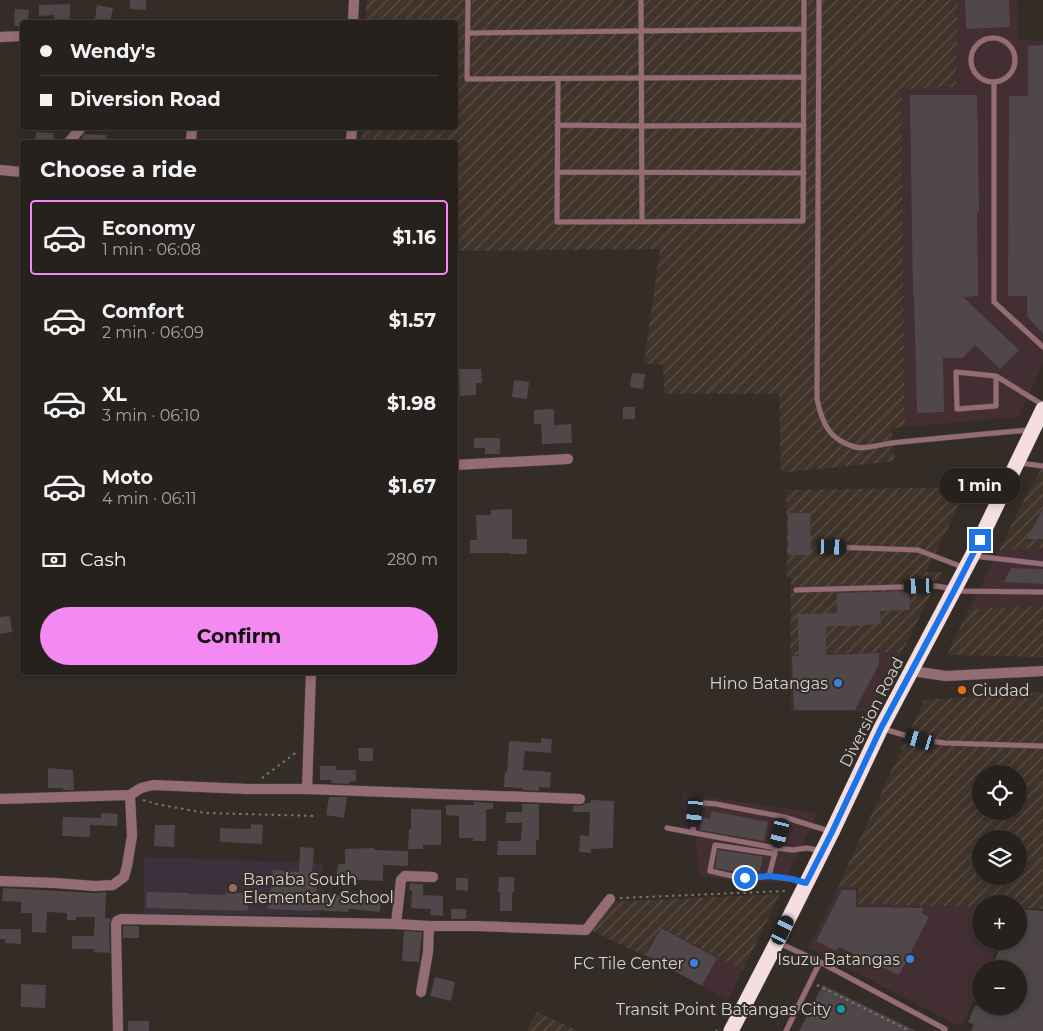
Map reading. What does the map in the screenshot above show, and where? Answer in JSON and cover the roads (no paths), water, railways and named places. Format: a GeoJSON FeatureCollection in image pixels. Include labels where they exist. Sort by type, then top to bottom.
{"type":"FeatureCollection","features":[{"type":"Feature","properties":{"kind":"highway","name":"Diversion Road"},"geometry":{"type":"LineString","coordinates":[[735,1030],[750,994],[832,832],[881,728],[969,562],[1043,408]]}},
{"type":"Feature","properties":{"kind":"street"},"geometry":{"type":"LineString","coordinates":[[353,20],[354,0]]}},
{"type":"Feature","properties":{"kind":"street"},"geometry":{"type":"LineString","coordinates":[[0,37],[20,36]]}},
{"type":"Feature","properties":{"kind":"street"},"geometry":{"type":"LineString","coordinates":[[71,140],[79,130]]}},
{"type":"Feature","properties":{"kind":"street"},"geometry":{"type":"LineString","coordinates":[[0,170],[20,172]]}},
{"type":"Feature","properties":{"kind":"street"},"geometry":{"type":"LineString","coordinates":[[458,465],[568,459]]}},
{"type":"Feature","properties":{"kind":"street"},"geometry":{"type":"LineString","coordinates":[[912,671],[946,676],[1043,671]]}},
{"type":"Feature","properties":{"kind":"street"},"geometry":{"type":"LineString","coordinates":[[307,789],[311,675]]}},
{"type":"Feature","properties":{"kind":"street"},"geometry":{"type":"LineString","coordinates":[[0,799],[130,795],[141,788],[152,785],[580,799]]}},
{"type":"Feature","properties":{"kind":"street"},"geometry":{"type":"LineString","coordinates":[[0,881],[95,886],[113,885],[124,878],[132,836],[130,795]]}},
{"type":"Feature","properties":{"kind":"street"},"geometry":{"type":"LineString","coordinates":[[396,924],[402,878],[405,876],[433,878]]}},
{"type":"Feature","properties":{"kind":"street"},"geometry":{"type":"LineString","coordinates":[[118,1031],[116,924],[121,919],[396,924],[586,930],[610,899]]}},
{"type":"Feature","properties":{"kind":"street"},"geometry":{"type":"LineString","coordinates":[[421,992],[428,952],[429,926]]}},
{"type":"Feature","properties":{"kind":"lane"},"geometry":{"type":"LineString","coordinates":[[468,0],[467,79],[804,77]]}},
{"type":"Feature","properties":{"kind":"lane"},"geometry":{"type":"LineString","coordinates":[[641,0],[642,221]]}},
{"type":"Feature","properties":{"kind":"lane"},"geometry":{"type":"LineString","coordinates":[[558,79],[556,222],[804,221],[804,0]]}},
{"type":"Feature","properties":{"kind":"lane"},"geometry":{"type":"LineString","coordinates":[[819,0],[817,399],[827,429],[843,442],[857,447],[1032,430]]}},
{"type":"Feature","properties":{"kind":"lane"},"geometry":{"type":"LineString","coordinates":[[468,33],[804,29]]}},
{"type":"Feature","properties":{"kind":"lane"},"geometry":{"type":"LineString","coordinates":[[992,38],[1005,42],[1010,47],[1014,54],[1015,63],[1011,73],[1006,78],[994,83],[981,80],[975,75],[971,68],[970,59],[973,49],[978,44],[992,38]]}},
{"type":"Feature","properties":{"kind":"lane"},"geometry":{"type":"LineString","coordinates":[[994,83],[994,302],[1043,348]]}},
{"type":"Feature","properties":{"kind":"lane"},"geometry":{"type":"LineString","coordinates":[[557,124],[642,126],[804,125]]}},
{"type":"Feature","properties":{"kind":"lane"},"geometry":{"type":"LineString","coordinates":[[557,172],[804,173]]}},
{"type":"Feature","properties":{"kind":"lane"},"geometry":{"type":"LineString","coordinates":[[996,376],[996,406],[957,409],[956,372],[996,376],[1043,408]]}},
{"type":"Feature","properties":{"kind":"lane"},"geometry":{"type":"LineString","coordinates":[[1016,462],[1043,466]]}},
{"type":"Feature","properties":{"kind":"lane"},"geometry":{"type":"LineString","coordinates":[[832,547],[918,550],[969,562],[1043,564]]}},
{"type":"Feature","properties":{"kind":"lane"},"geometry":{"type":"LineString","coordinates":[[796,590],[936,586],[954,591],[1043,592]]}},
{"type":"Feature","properties":{"kind":"lane"},"geometry":{"type":"LineString","coordinates":[[881,728],[920,740],[945,743],[1043,746]]}},
{"type":"Feature","properties":{"kind":"lane"},"geometry":{"type":"LineString","coordinates":[[693,832],[695,812],[698,804],[705,803],[784,817],[832,832]]}},
{"type":"Feature","properties":{"kind":"lane"},"geometry":{"type":"LineString","coordinates":[[769,876],[784,817]]}},
{"type":"Feature","properties":{"kind":"lane"},"geometry":{"type":"LineString","coordinates":[[667,828],[776,851]]}},
{"type":"Feature","properties":{"kind":"lane"},"geometry":{"type":"LineString","coordinates":[[806,883],[769,876],[745,878],[710,871],[715,846],[776,851],[807,848],[822,852]]}},
{"type":"Feature","properties":{"kind":"lane"},"geometry":{"type":"LineString","coordinates":[[777,942],[820,962],[945,1029],[944,1031]]}},
{"type":"Feature","properties":{"kind":"lane"},"geometry":{"type":"LineString","coordinates":[[786,1031],[820,962]]}},
{"type":"Feature","properties":{"kind":"place","name":"Hino Batangas"},"geometry":{"type":"Point","coordinates":[838,683]}},
{"type":"Feature","properties":{"kind":"place","name":"Ciudad"},"geometry":{"type":"Point","coordinates":[962,690]}},
{"type":"Feature","properties":{"kind":"place","name":"Banaba South Elementary School"},"geometry":{"type":"Point","coordinates":[233,888]}},
{"type":"Feature","properties":{"kind":"place","name":"Isuzu Batangas"},"geometry":{"type":"Point","coordinates":[910,959]}},
{"type":"Feature","properties":{"kind":"place","name":"FC Tile Center"},"geometry":{"type":"Point","coordinates":[694,963]}},
{"type":"Feature","properties":{"kind":"place","name":"Transit Point Batangas City"},"geometry":{"type":"Point","coordinates":[841,1009]}}]}
